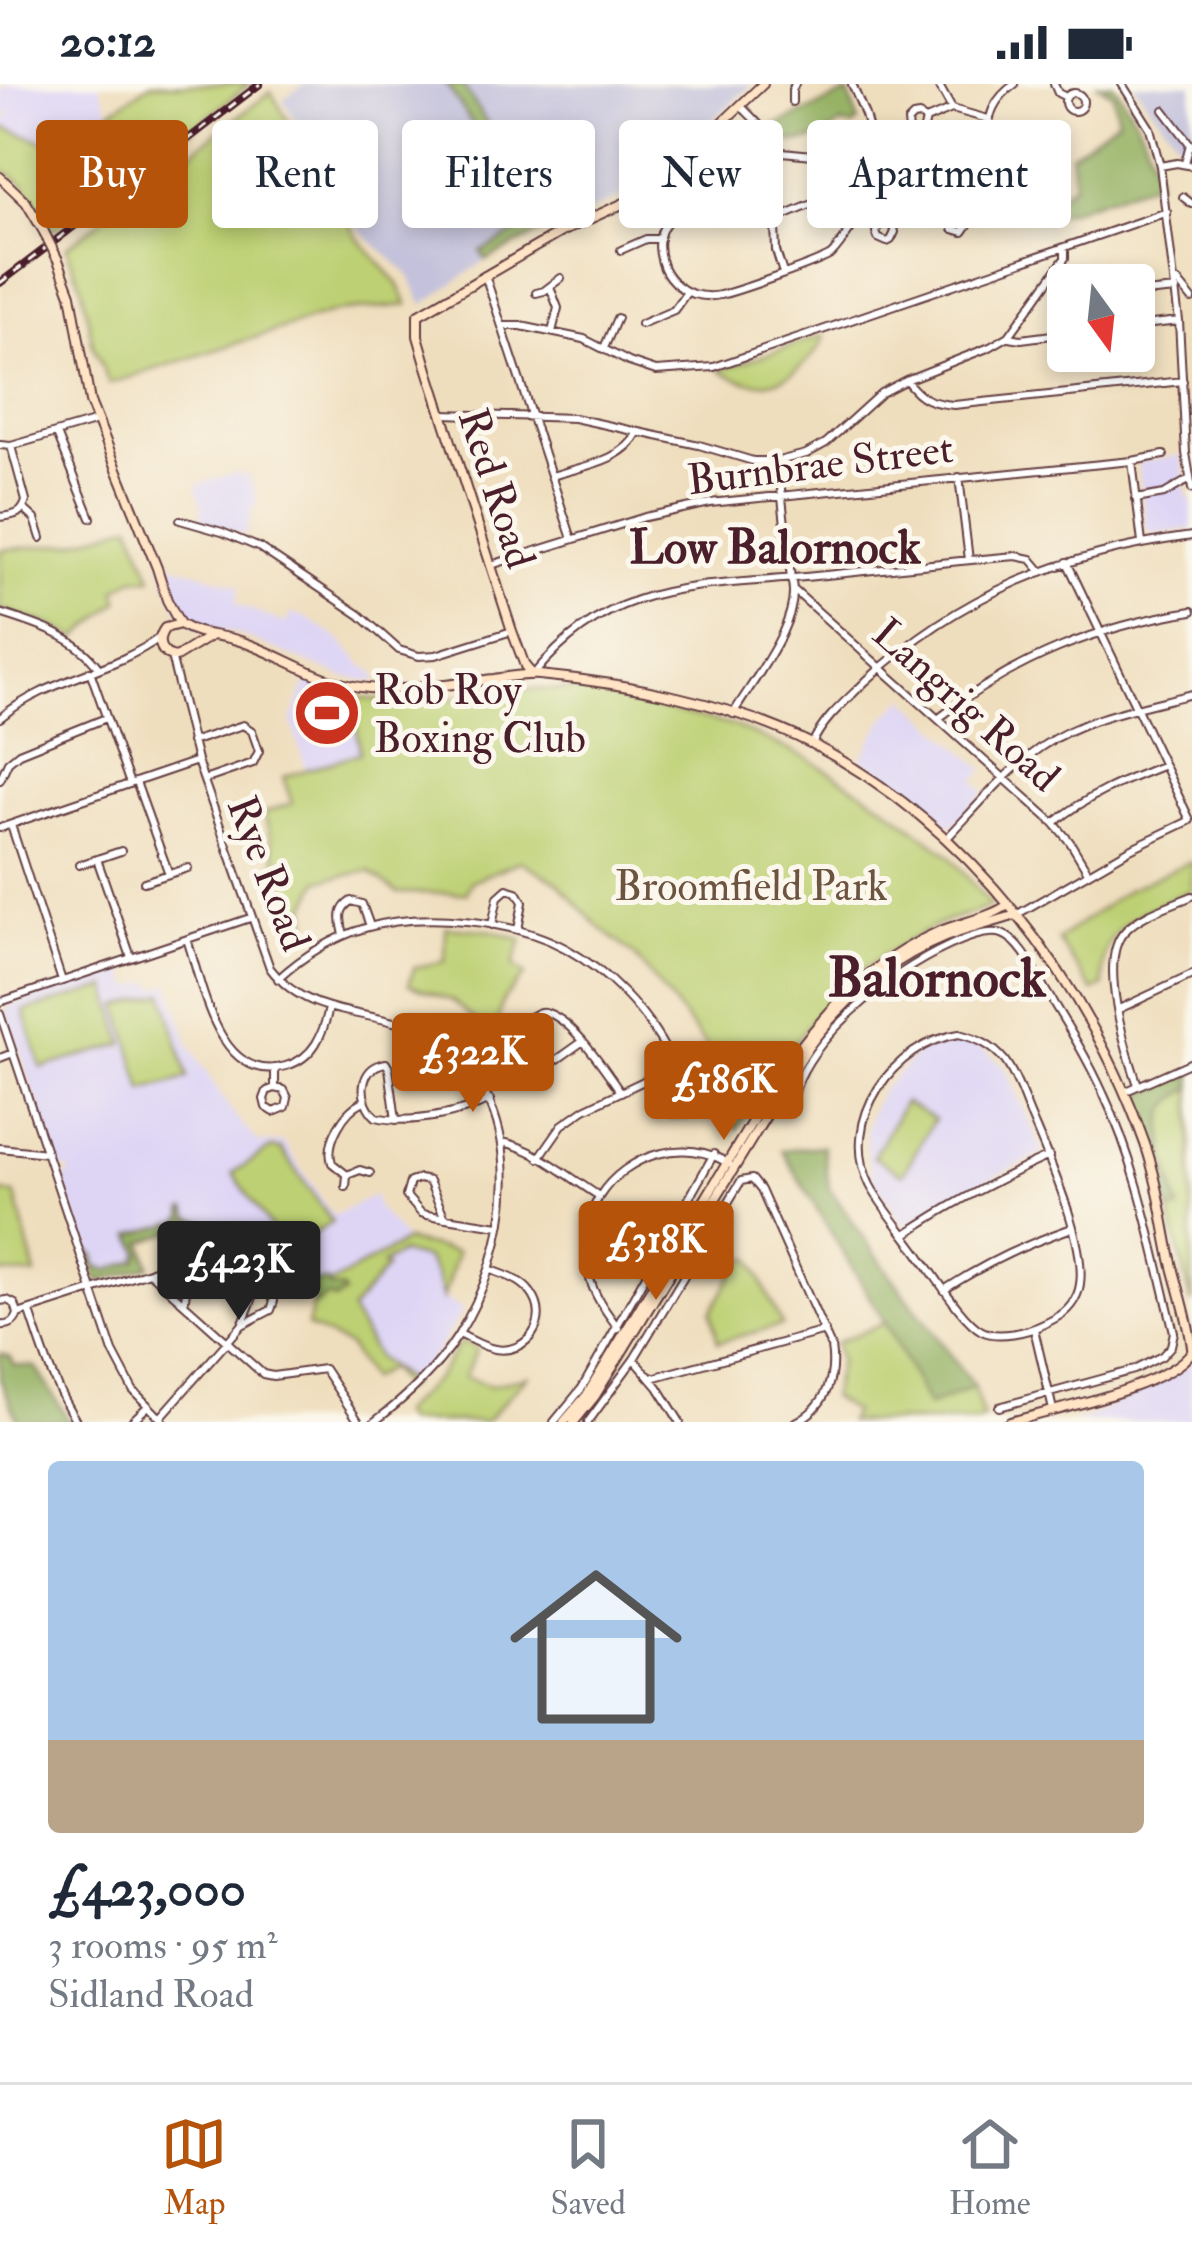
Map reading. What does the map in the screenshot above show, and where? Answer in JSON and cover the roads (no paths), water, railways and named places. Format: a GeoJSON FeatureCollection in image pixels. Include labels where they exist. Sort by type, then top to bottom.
{"type":"FeatureCollection","features":[{"type":"Feature","properties":{"kind":"street"},"geometry":{"type":"LineString","coordinates":[[572,540],[485,275],[635,198],[666,176],[763,84]]}},
{"type":"Feature","properties":{"kind":"street"},"geometry":{"type":"LineString","coordinates":[[852,84],[866,120]]}},
{"type":"Feature","properties":{"kind":"street"},"geometry":{"type":"LineString","coordinates":[[938,84],[952,109]]}},
{"type":"Feature","properties":{"kind":"street"},"geometry":{"type":"LineString","coordinates":[[1054,84],[1066,97]]}},
{"type":"Feature","properties":{"kind":"street"},"geometry":{"type":"LineString","coordinates":[[1122,84],[1150,128],[1160,166],[1189,436],[1190,484],[1136,500]]}},
{"type":"Feature","properties":{"kind":"street"},"geometry":{"type":"LineString","coordinates":[[926,120],[952,109],[988,119],[996,100],[1012,85]]}},
{"type":"Feature","properties":{"kind":"street"},"geometry":{"type":"LineString","coordinates":[[778,93],[793,87],[792,102]]}},
{"type":"Feature","properties":{"kind":"street"},"geometry":{"type":"LineString","coordinates":[[740,105],[754,120]]}},
{"type":"Feature","properties":{"kind":"street"},"geometry":{"type":"LineString","coordinates":[[1160,166],[1188,164],[1190,144],[1164,110]]}},
{"type":"Feature","properties":{"kind":"street"},"geometry":{"type":"LineString","coordinates":[[0,177],[26,202],[58,260],[71,294],[84,381],[97,421],[167,600],[189,631],[238,640],[348,685],[388,688],[533,675],[632,687],[734,714],[812,744],[869,778],[946,839],[1032,934],[1078,1005],[1124,1093],[1147,1151],[1192,1349],[1186,1360],[1138,1385],[1010,1422]]}},
{"type":"Feature","properties":{"kind":"street"},"geometry":{"type":"LineString","coordinates":[[1183,197],[1192,204]]}},
{"type":"Feature","properties":{"kind":"street"},"geometry":{"type":"LineString","coordinates":[[783,273],[775,226],[784,215],[807,206]]}},
{"type":"Feature","properties":{"kind":"street"},"geometry":{"type":"LineString","coordinates":[[502,326],[552,332],[604,347],[656,371],[715,367],[1166,212]]}},
{"type":"Feature","properties":{"kind":"street"},"geometry":{"type":"LineString","coordinates":[[663,228],[663,268],[672,280],[687,292],[720,295],[816,264],[831,255],[850,228]]}},
{"type":"Feature","properties":{"kind":"street"},"geometry":{"type":"LineString","coordinates":[[621,250],[646,239],[660,239]]}},
{"type":"Feature","properties":{"kind":"street"},"geometry":{"type":"LineString","coordinates":[[635,244],[641,255]]}},
{"type":"Feature","properties":{"kind":"street"},"geometry":{"type":"LineString","coordinates":[[443,414],[574,418],[753,461],[806,454],[826,443],[880,393],[1009,336],[1065,258],[1065,248]]}},
{"type":"Feature","properties":{"kind":"street","name":"Red Road"},"geometry":{"type":"LineString","coordinates":[[485,275],[418,315],[418,336],[512,631],[533,675]]}},
{"type":"Feature","properties":{"kind":"street"},"geometry":{"type":"LineString","coordinates":[[536,293],[561,278]]}},
{"type":"Feature","properties":{"kind":"street"},"geometry":{"type":"LineString","coordinates":[[1175,279],[1192,299]]}},
{"type":"Feature","properties":{"kind":"street"},"geometry":{"type":"LineString","coordinates":[[550,287],[558,308],[552,332]]}},
{"type":"Feature","properties":{"kind":"street"},"geometry":{"type":"LineString","coordinates":[[1155,292],[1176,290]]}},
{"type":"Feature","properties":{"kind":"street"},"geometry":{"type":"LineString","coordinates":[[641,324],[674,310],[687,292]]}},
{"type":"Feature","properties":{"kind":"street"},"geometry":{"type":"LineString","coordinates":[[650,307],[655,319]]}},
{"type":"Feature","properties":{"kind":"street"},"geometry":{"type":"LineString","coordinates":[[604,347],[615,321],[623,328]]}},
{"type":"Feature","properties":{"kind":"street"},"geometry":{"type":"LineString","coordinates":[[1155,324],[1179,321]]}},
{"type":"Feature","properties":{"kind":"street"},"geometry":{"type":"LineString","coordinates":[[1009,336],[1047,336]]}},
{"type":"Feature","properties":{"kind":"street"},"geometry":{"type":"LineString","coordinates":[[906,380],[930,403],[954,405],[1183,381]]}},
{"type":"Feature","properties":{"kind":"street"},"geometry":{"type":"LineString","coordinates":[[0,445],[11,446],[97,421]]}},
{"type":"Feature","properties":{"kind":"street"},"geometry":{"type":"LineString","coordinates":[[552,476],[621,454],[638,432]]}},
{"type":"Feature","properties":{"kind":"street"},"geometry":{"type":"LineString","coordinates":[[57,434],[91,518]]}},
{"type":"Feature","properties":{"kind":"street"},"geometry":{"type":"LineString","coordinates":[[0,518],[18,515],[26,501],[11,446]]}},
{"type":"Feature","properties":{"kind":"street","name":"Burnbrae Street"},"geometry":{"type":"LineString","coordinates":[[490,565],[645,517],[710,503],[1164,455]]}},
{"type":"Feature","properties":{"kind":"street"},"geometry":{"type":"LineString","coordinates":[[734,714],[780,639],[795,591],[778,461]]}},
{"type":"Feature","properties":{"kind":"street"},"geometry":{"type":"LineString","coordinates":[[1132,461],[1142,543]]}},
{"type":"Feature","properties":{"kind":"street"},"geometry":{"type":"LineString","coordinates":[[958,477],[969,560]]}},
{"type":"Feature","properties":{"kind":"street"},"geometry":{"type":"LineString","coordinates":[[24,509],[35,519],[41,538]]}},
{"type":"Feature","properties":{"kind":"street"},"geometry":{"type":"LineString","coordinates":[[179,520],[260,548],[360,616],[399,650],[436,655],[512,631]]}},
{"type":"Feature","properties":{"kind":"street"},"geometry":{"type":"LineString","coordinates":[[812,744],[830,715],[882,667],[934,625],[986,594],[1067,562],[1142,543],[1191,538]]}},
{"type":"Feature","properties":{"kind":"street"},"geometry":{"type":"LineString","coordinates":[[533,675],[585,625],[637,600],[703,587],[1016,556],[1031,559],[1042,572]]}},
{"type":"Feature","properties":{"kind":"street"},"geometry":{"type":"LineString","coordinates":[[866,980],[945,937],[1016,915],[1130,849],[1191,820],[1067,562]]}},
{"type":"Feature","properties":{"kind":"street","name":"Langrig Road"},"geometry":{"type":"LineString","coordinates":[[795,591],[1054,823],[1088,872]]}},
{"type":"Feature","properties":{"kind":"street"},"geometry":{"type":"LineString","coordinates":[[0,718],[32,696],[142,650],[159,638],[165,628],[167,600]]}},
{"type":"Feature","properties":{"kind":"street"},"geometry":{"type":"LineString","coordinates":[[939,718],[1011,669],[1054,648],[1148,618],[1192,611]]}},
{"type":"Feature","properties":{"kind":"street"},"geometry":{"type":"LineString","coordinates":[[0,613],[38,625],[90,656],[106,718],[169,874]]}},
{"type":"Feature","properties":{"kind":"street"},"geometry":{"type":"LineString","coordinates":[[165,628],[180,624]]}},
{"type":"Feature","properties":{"kind":"street"},"geometry":{"type":"LineString","coordinates":[[189,631],[191,646]]}},
{"type":"Feature","properties":{"kind":"street"},"geometry":{"type":"LineString","coordinates":[[142,650],[177,656],[212,635]]}},
{"type":"Feature","properties":{"kind":"street"},"geometry":{"type":"LineString","coordinates":[[159,638],[162,650]]}},
{"type":"Feature","properties":{"kind":"street","name":"Rye Road"},"geometry":{"type":"LineString","coordinates":[[177,656],[175,676],[191,742],[264,957],[278,979],[298,996],[328,1008],[400,1023],[428,1034],[474,1074],[490,1100],[502,1142],[503,1196],[489,1269],[459,1334],[416,1387],[374,1422]]}},
{"type":"Feature","properties":{"kind":"street"},"geometry":{"type":"LineString","coordinates":[[946,839],[1042,746],[1088,723],[1192,694]]}},
{"type":"Feature","properties":{"kind":"street"},"geometry":{"type":"LineString","coordinates":[[0,780],[8,761],[19,752],[106,718]]}},
{"type":"Feature","properties":{"kind":"street"},"geometry":{"type":"LineString","coordinates":[[191,742],[243,725],[252,731],[259,751],[253,763],[204,781]]}},
{"type":"Feature","properties":{"kind":"street"},"geometry":{"type":"LineString","coordinates":[[0,828],[197,761]]}},
{"type":"Feature","properties":{"kind":"street"},"geometry":{"type":"LineString","coordinates":[[1054,823],[1095,793],[1164,765]]}},
{"type":"Feature","properties":{"kind":"street"},"geometry":{"type":"LineString","coordinates":[[10,824],[62,981]]}},
{"type":"Feature","properties":{"kind":"street"},"geometry":{"type":"LineString","coordinates":[[80,865],[122,851]]}},
{"type":"Feature","properties":{"kind":"street"},"geometry":{"type":"LineString","coordinates":[[97,859],[131,957]]}},
{"type":"Feature","properties":{"kind":"street"},"geometry":{"type":"LineString","coordinates":[[144,882],[188,868]]}},
{"type":"Feature","properties":{"kind":"street"},"geometry":{"type":"LineString","coordinates":[[492,925],[498,897],[507,889],[517,892],[524,902],[518,930]]}},
{"type":"Feature","properties":{"kind":"street"},"geometry":{"type":"LineString","coordinates":[[1138,1085],[1111,971],[1114,946],[1124,931],[1144,917],[1192,896]]}},
{"type":"Feature","properties":{"kind":"street"},"geometry":{"type":"LineString","coordinates":[[344,935],[340,915],[350,901],[362,904],[370,926]]}},
{"type":"Feature","properties":{"kind":"street"},"geometry":{"type":"LineString","coordinates":[[574,1422],[595,1396],[731,1165],[808,1047],[844,1004],[866,980],[915,944],[1008,905]]}},
{"type":"Feature","properties":{"kind":"street"},"geometry":{"type":"LineString","coordinates":[[0,1002],[250,918]]}},
{"type":"Feature","properties":{"kind":"street"},"geometry":{"type":"LineString","coordinates":[[278,979],[344,935],[370,926],[429,921],[518,930],[563,947],[613,981],[659,1037],[667,1052],[662,1069],[585,1109],[562,1126],[539,1158]]}},
{"type":"Feature","properties":{"kind":"street"},"geometry":{"type":"LineString","coordinates":[[794,1095],[831,1035],[876,990],[954,944],[990,933],[1014,941],[1106,1098],[1127,1155],[1174,1332],[1162,1356],[1134,1370],[999,1407]]}},
{"type":"Feature","properties":{"kind":"street"},"geometry":{"type":"LineString","coordinates":[[187,939],[226,1046],[245,1062],[275,1068],[296,1062],[315,1046],[328,1008]]}},
{"type":"Feature","properties":{"kind":"street"},"geometry":{"type":"LineString","coordinates":[[1119,1009],[1192,975]]}},
{"type":"Feature","properties":{"kind":"street"},"geometry":{"type":"LineString","coordinates":[[866,980],[876,990]]}},
{"type":"Feature","properties":{"kind":"street"},"geometry":{"type":"LineString","coordinates":[[583,1042],[548,1062],[530,1040],[530,1017],[548,1013],[583,1042],[622,1092]]}},
{"type":"Feature","properties":{"kind":"street"},"geometry":{"type":"LineString","coordinates":[[0,1014],[124,1376],[147,1407],[162,1420],[242,1324],[254,1295],[270,1293],[271,1310],[242,1324]]}},
{"type":"Feature","properties":{"kind":"street"},"geometry":{"type":"LineString","coordinates":[[959,1034],[984,1041],[1006,1063],[1049,1156],[1081,1266],[1079,1292],[1064,1314],[1034,1329],[1002,1334],[982,1331],[944,1290],[869,1184],[862,1130],[868,1105],[885,1076],[936,1037],[959,1034]]}},
{"type":"Feature","properties":{"kind":"street"},"geometry":{"type":"LineString","coordinates":[[0,1058],[13,1053]]}},
{"type":"Feature","properties":{"kind":"street"},"geometry":{"type":"LineString","coordinates":[[1124,1093],[1192,1062]]}},
{"type":"Feature","properties":{"kind":"street"},"geometry":{"type":"LineString","coordinates":[[396,1120],[386,1063],[376,1065],[363,1085],[364,1101],[376,1117],[396,1120],[462,1112],[490,1100]]}},
{"type":"Feature","properties":{"kind":"street"},"geometry":{"type":"LineString","coordinates":[[275,1068],[275,1088]]}},
{"type":"Feature","properties":{"kind":"street"},"geometry":{"type":"LineString","coordinates":[[275,1088],[284,1090],[288,1098],[286,1107],[274,1112],[264,1099],[275,1088]]}},
{"type":"Feature","properties":{"kind":"street"},"geometry":{"type":"LineString","coordinates":[[347,1174],[332,1163],[329,1148],[350,1108],[364,1101]]}},
{"type":"Feature","properties":{"kind":"street"},"geometry":{"type":"LineString","coordinates":[[502,1142],[514,1144],[599,1196]]}},
{"type":"Feature","properties":{"kind":"street"},"geometry":{"type":"LineString","coordinates":[[0,1148],[47,1154]]}},
{"type":"Feature","properties":{"kind":"street"},"geometry":{"type":"LineString","coordinates":[[618,1328],[597,1298],[589,1276],[590,1220],[599,1196],[621,1173],[650,1156],[682,1148],[715,1154],[731,1165]]}},
{"type":"Feature","properties":{"kind":"street"},"geometry":{"type":"LineString","coordinates":[[1127,1155],[1147,1151]]}},
{"type":"Feature","properties":{"kind":"street"},"geometry":{"type":"LineString","coordinates":[[554,1422],[582,1388],[715,1154]]}},
{"type":"Feature","properties":{"kind":"street"},"geometry":{"type":"LineString","coordinates":[[906,1234],[964,1197],[1049,1156]]}},
{"type":"Feature","properties":{"kind":"street"},"geometry":{"type":"LineString","coordinates":[[347,1174],[360,1169],[370,1173]]}},
{"type":"Feature","properties":{"kind":"street"},"geometry":{"type":"LineString","coordinates":[[346,1187],[347,1174]]}},
{"type":"Feature","properties":{"kind":"street"},"geometry":{"type":"LineString","coordinates":[[588,1422],[634,1359],[746,1178],[761,1190],[825,1331],[833,1364],[826,1396],[802,1421]]}},
{"type":"Feature","properties":{"kind":"street"},"geometry":{"type":"LineString","coordinates":[[445,1218],[429,1180],[410,1182],[406,1196],[421,1213],[445,1218],[499,1226]]}},
{"type":"Feature","properties":{"kind":"street"},"geometry":{"type":"LineString","coordinates":[[944,1290],[981,1266],[1072,1228]]}},
{"type":"Feature","properties":{"kind":"street"},"geometry":{"type":"LineString","coordinates":[[677,1254],[692,1263]]}},
{"type":"Feature","properties":{"kind":"street"},"geometry":{"type":"LineString","coordinates":[[564,1422],[587,1395],[677,1254]]}},
{"type":"Feature","properties":{"kind":"street"},"geometry":{"type":"LineString","coordinates":[[18,1314],[176,1263],[185,1266],[189,1279],[184,1303]]}},
{"type":"Feature","properties":{"kind":"street"},"geometry":{"type":"LineString","coordinates":[[459,1334],[498,1350],[518,1347],[535,1332],[539,1314],[532,1293],[517,1280],[489,1269]]}},
{"type":"Feature","properties":{"kind":"street"},"geometry":{"type":"LineString","coordinates":[[149,1272],[268,1376],[324,1370],[359,1422]]}},
{"type":"Feature","properties":{"kind":"street"},"geometry":{"type":"LineString","coordinates":[[0,1301],[15,1304],[18,1314],[8,1326],[0,1325]]}},
{"type":"Feature","properties":{"kind":"street"},"geometry":{"type":"LineString","coordinates":[[30,1312],[50,1372],[77,1422]]}},
{"type":"Feature","properties":{"kind":"street"},"geometry":{"type":"LineString","coordinates":[[1034,1329],[1053,1410]]}},
{"type":"Feature","properties":{"kind":"street"},"geometry":{"type":"LineString","coordinates":[[652,1378],[825,1331]]}},
{"type":"Feature","properties":{"kind":"street"},"geometry":{"type":"LineString","coordinates":[[634,1359],[680,1422]]}},
{"type":"Feature","properties":{"kind":"street"},"geometry":{"type":"LineString","coordinates":[[131,1422],[147,1407]]}},
{"type":"Feature","properties":{"kind":"railway"},"geometry":{"type":"LineString","coordinates":[[0,283],[260,84]]}},
{"type":"Feature","properties":{"kind":"place","name":"Rob Roy Boxing Club"},"geometry":{"type":"Point","coordinates":[327,713]}},
{"type":"Feature","properties":{"kind":"district","name":"Low Balornock"},"geometry":{"type":"Point","coordinates":[775,546]}},
{"type":"Feature","properties":{"kind":"district","name":"Balornock"},"geometry":{"type":"Point","coordinates":[937,977]}},
{"type":"Feature","properties":{"kind":"park label","name":"Broomfield Park"},"geometry":{"type":"Point","coordinates":[751,885]}}]}
